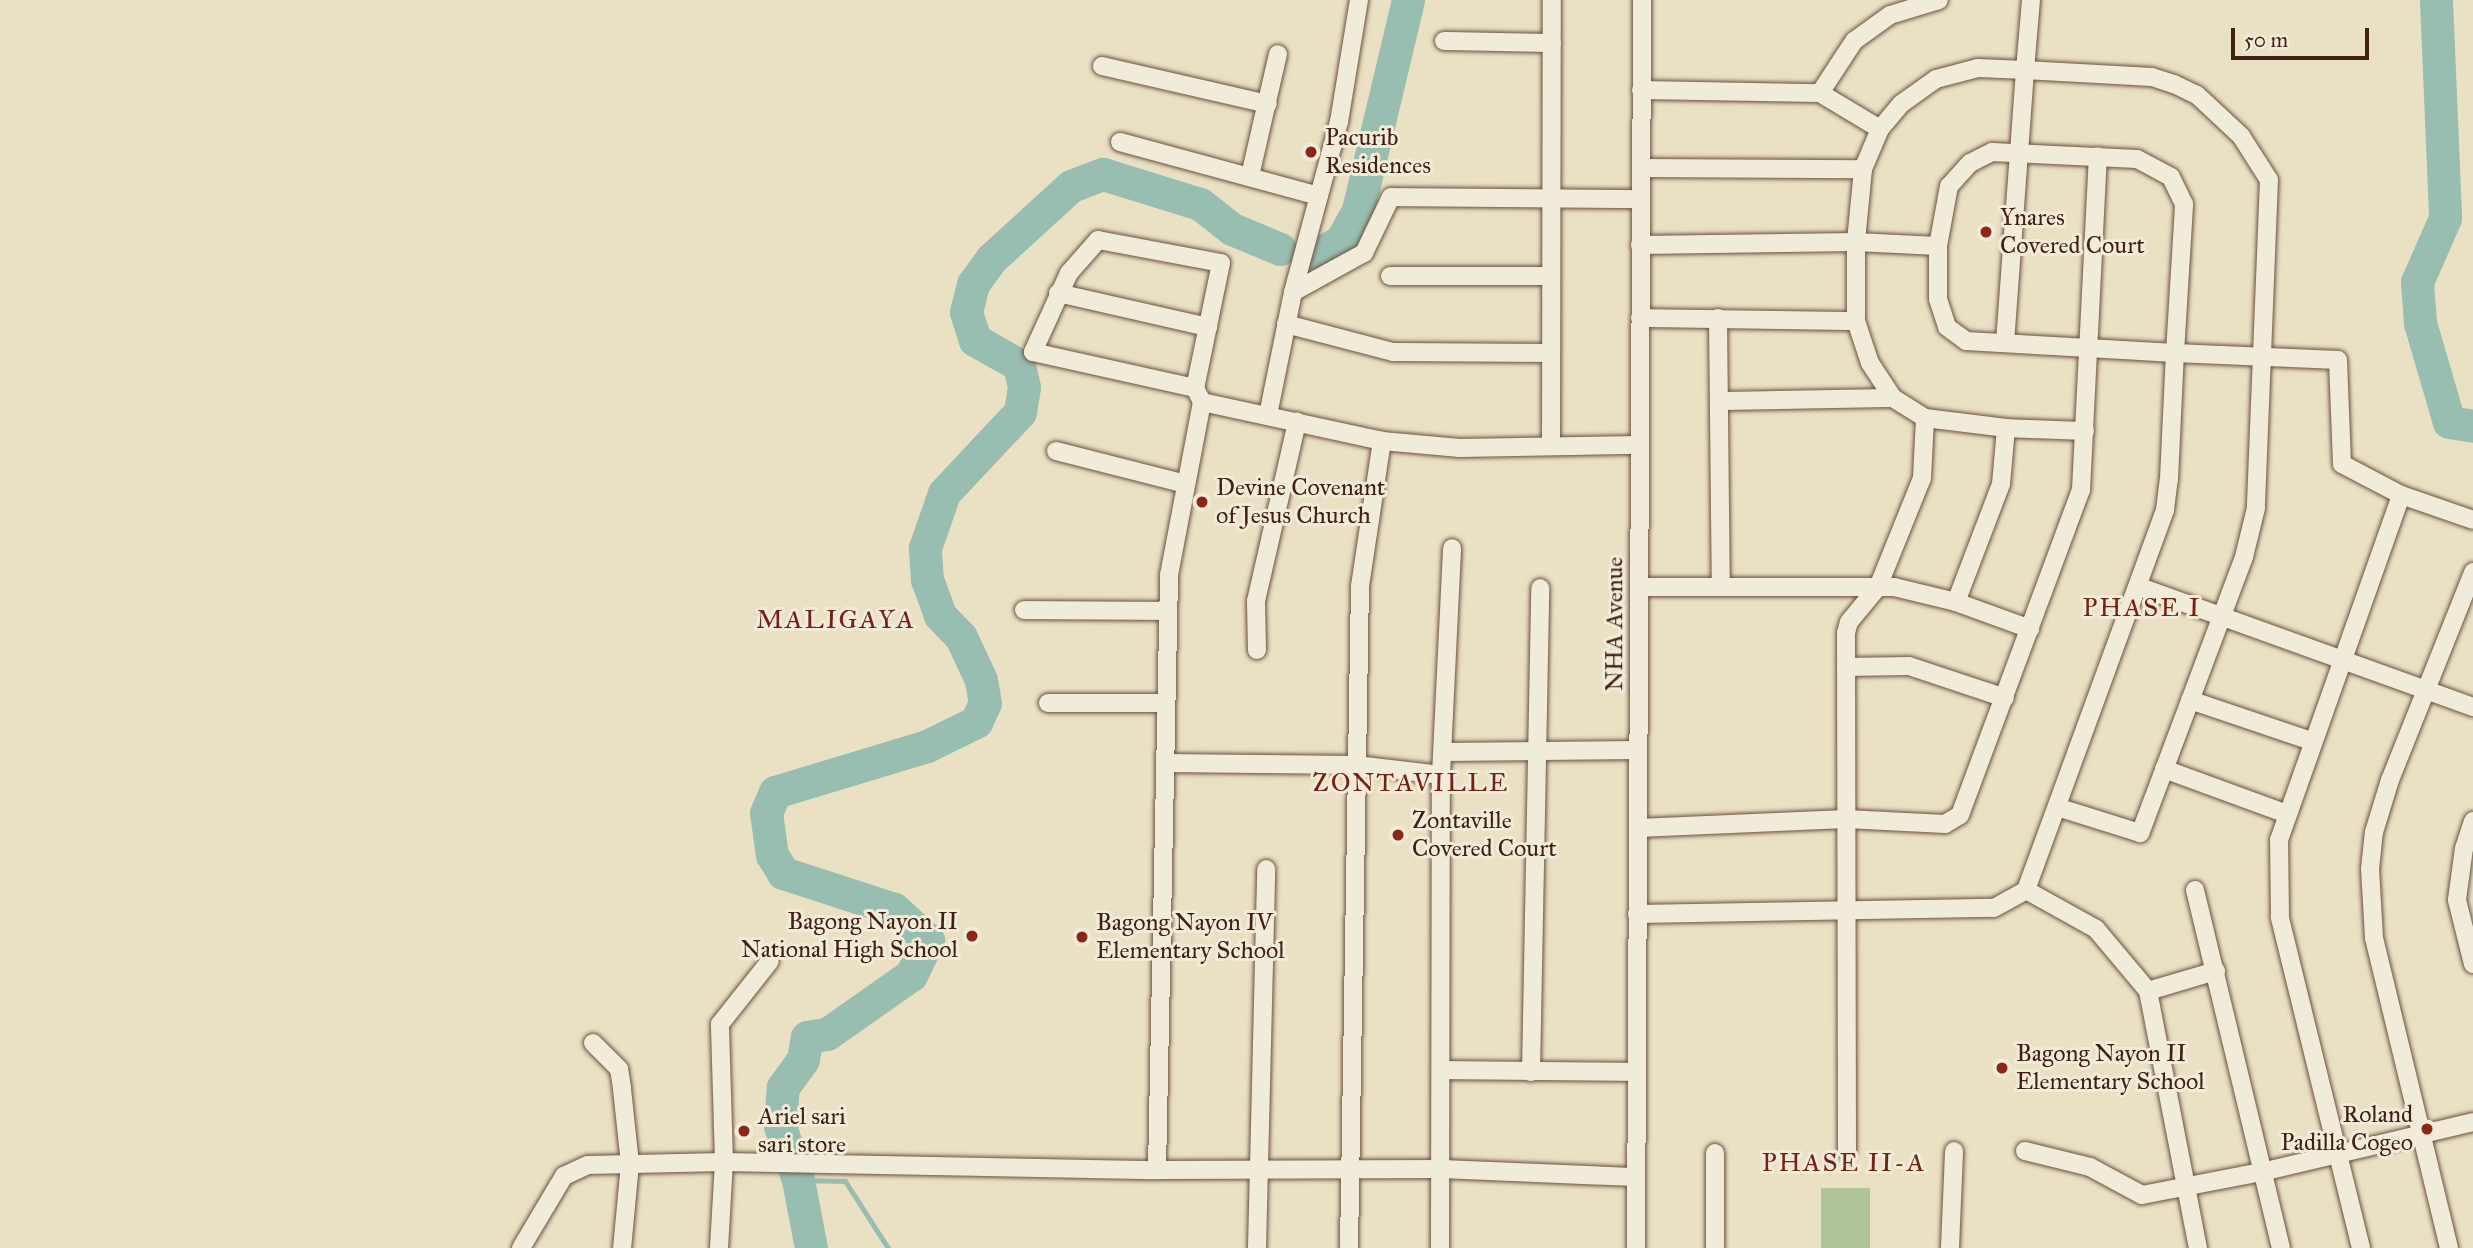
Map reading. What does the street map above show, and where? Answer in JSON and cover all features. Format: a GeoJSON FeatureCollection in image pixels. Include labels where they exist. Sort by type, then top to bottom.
{"type":"FeatureCollection","features":[{"type":"Feature","properties":{"kind":"street"},"geometry":{"type":"LineString","coordinates":[[1551,446],[1552,0]]}},
{"type":"Feature","properties":{"kind":"street","name":"NHA Avenue"},"geometry":{"type":"LineString","coordinates":[[1636,1248],[1642,0]]}},
{"type":"Feature","properties":{"kind":"street"},"geometry":{"type":"LineString","coordinates":[[1821,93],[1854,41],[1890,15],[1939,0]]}},
{"type":"Feature","properties":{"kind":"street"},"geometry":{"type":"LineString","coordinates":[[2005,343],[2031,0]]}},
{"type":"Feature","properties":{"kind":"street"},"geometry":{"type":"LineString","coordinates":[[1268,415],[1293,292],[1339,122],[1359,1]]}},
{"type":"Feature","properties":{"kind":"street"},"geometry":{"type":"LineString","coordinates":[[1444,41],[1552,43]]}},
{"type":"Feature","properties":{"kind":"street"},"geometry":{"type":"LineString","coordinates":[[1250,176],[1278,54]]}},
{"type":"Feature","properties":{"kind":"street"},"geometry":{"type":"LineString","coordinates":[[1102,66],[1268,104]]}},
{"type":"Feature","properties":{"kind":"street"},"geometry":{"type":"LineString","coordinates":[[2057,807],[2140,833],[2245,557],[2256,508],[2269,180],[2241,136],[2197,95],[2151,77],[1978,68],[1936,79],[1901,104],[1880,129],[1863,169],[1856,242],[1856,321],[1870,363],[1893,398],[1925,418],[2006,428],[2085,431]]}},
{"type":"Feature","properties":{"kind":"street"},"geometry":{"type":"LineString","coordinates":[[1641,90],[1821,93],[1880,129]]}},
{"type":"Feature","properties":{"kind":"street"},"geometry":{"type":"LineString","coordinates":[[1120,142],[1318,196]]}},
{"type":"Feature","properties":{"kind":"street"},"geometry":{"type":"LineString","coordinates":[[1637,914],[1994,908],[2026,890],[2140,587],[2165,510],[2175,353],[2185,204],[2171,177],[2137,159],[1993,152],[1970,163],[1949,187],[1938,246],[1938,299],[1947,327],[1966,341],[2175,353],[2338,360],[2339,460],[2401,495],[2473,520]]}},
{"type":"Feature","properties":{"kind":"street"},"geometry":{"type":"LineString","coordinates":[[1638,828],[1846,819],[1945,824],[1956,820],[2005,698],[2081,490],[2085,431],[2085,348],[2098,156]]}},
{"type":"Feature","properties":{"kind":"street"},"geometry":{"type":"LineString","coordinates":[[1640,168],[1863,169]]}},
{"type":"Feature","properties":{"kind":"street"},"geometry":{"type":"LineString","coordinates":[[1293,292],[1363,253],[1391,197],[1640,199]]}},
{"type":"Feature","properties":{"kind":"street"},"geometry":{"type":"LineString","coordinates":[[1157,1170],[1169,575],[1185,484],[1198,395],[1208,327],[1222,270],[1219,262],[1099,239],[1058,293],[1033,352],[1198,395],[1268,415],[1382,441],[1460,448],[1639,445]]}},
{"type":"Feature","properties":{"kind":"street"},"geometry":{"type":"LineString","coordinates":[[1640,245],[1856,242],[1938,246]]}},
{"type":"Feature","properties":{"kind":"street"},"geometry":{"type":"LineString","coordinates":[[1390,276],[1550,276]]}},
{"type":"Feature","properties":{"kind":"street"},"geometry":{"type":"LineString","coordinates":[[1058,293],[1208,327]]}},
{"type":"Feature","properties":{"kind":"street"},"geometry":{"type":"LineString","coordinates":[[1640,318],[1856,321]]}},
{"type":"Feature","properties":{"kind":"street"},"geometry":{"type":"LineString","coordinates":[[1718,318],[1721,587]]}},
{"type":"Feature","properties":{"kind":"street"},"geometry":{"type":"LineString","coordinates":[[1286,324],[1393,352],[1551,352]]}},
{"type":"Feature","properties":{"kind":"street"},"geometry":{"type":"LineString","coordinates":[[1720,401],[1893,398]]}},
{"type":"Feature","properties":{"kind":"street"},"geometry":{"type":"LineString","coordinates":[[1847,1150],[1846,667],[1849,622],[1878,587],[1922,478],[1925,418]]}},
{"type":"Feature","properties":{"kind":"street"},"geometry":{"type":"LineString","coordinates":[[1257,650],[1256,601],[1297,422]]}},
{"type":"Feature","properties":{"kind":"street"},"geometry":{"type":"LineString","coordinates":[[1956,602],[2001,484],[2006,428]]}},
{"type":"Feature","properties":{"kind":"street"},"geometry":{"type":"LineString","coordinates":[[1349,1248],[1353,1171],[1360,586],[1382,441]]}},
{"type":"Feature","properties":{"kind":"street"},"geometry":{"type":"LineString","coordinates":[[1056,451],[1185,484]]}},
{"type":"Feature","properties":{"kind":"street"},"geometry":{"type":"LineString","coordinates":[[2361,1248],[2280,917],[2279,839],[2311,741],[2401,495]]}},
{"type":"Feature","properties":{"kind":"street"},"geometry":{"type":"LineString","coordinates":[[1440,1248],[1443,1070],[1441,775],[1445,752],[1452,548]]}},
{"type":"Feature","properties":{"kind":"street"},"geometry":{"type":"LineString","coordinates":[[2449,1248],[2374,939],[2370,880],[2374,832],[2473,572]]}},
{"type":"Feature","properties":{"kind":"street"},"geometry":{"type":"LineString","coordinates":[[1640,587],[1878,587],[1956,602],[2030,629]]}},
{"type":"Feature","properties":{"kind":"street"},"geometry":{"type":"LineString","coordinates":[[2140,587],[2473,707]]}},
{"type":"Feature","properties":{"kind":"street"},"geometry":{"type":"LineString","coordinates":[[1531,1072],[1540,588]]}},
{"type":"Feature","properties":{"kind":"street"},"geometry":{"type":"LineString","coordinates":[[1024,610],[1168,611]]}},
{"type":"Feature","properties":{"kind":"street"},"geometry":{"type":"LineString","coordinates":[[1846,667],[1909,666],[2005,698]]}},
{"type":"Feature","properties":{"kind":"street"},"geometry":{"type":"LineString","coordinates":[[2190,700],[2311,741]]}},
{"type":"Feature","properties":{"kind":"street"},"geometry":{"type":"LineString","coordinates":[[1048,703],[1166,703]]}},
{"type":"Feature","properties":{"kind":"street"},"geometry":{"type":"LineString","coordinates":[[1445,752],[1638,750]]}},
{"type":"Feature","properties":{"kind":"street"},"geometry":{"type":"LineString","coordinates":[[1165,763],[1356,765],[1441,775]]}},
{"type":"Feature","properties":{"kind":"street"},"geometry":{"type":"LineString","coordinates":[[2164,769],[2287,814]]}},
{"type":"Feature","properties":{"kind":"street"},"geometry":{"type":"LineString","coordinates":[[2473,821],[2464,848],[2458,900],[2473,964]]}},
{"type":"Feature","properties":{"kind":"street"},"geometry":{"type":"LineString","coordinates":[[1256,1248],[1266,869]]}},
{"type":"Feature","properties":{"kind":"street"},"geometry":{"type":"LineString","coordinates":[[2026,890],[2096,929],[2148,991],[2198,1248]]}},
{"type":"Feature","properties":{"kind":"street"},"geometry":{"type":"LineString","coordinates":[[2195,890],[2281,1248]]}},
{"type":"Feature","properties":{"kind":"street"},"geometry":{"type":"LineString","coordinates":[[719,1248],[724,1161],[720,1024],[770,961]]}},
{"type":"Feature","properties":{"kind":"street"},"geometry":{"type":"LineString","coordinates":[[2148,991],[2216,971]]}},
{"type":"Feature","properties":{"kind":"street"},"geometry":{"type":"LineString","coordinates":[[593,1043],[619,1069],[630,1164],[622,1248]]}},
{"type":"Feature","properties":{"kind":"street"},"geometry":{"type":"LineString","coordinates":[[1443,1070],[1636,1072]]}},
{"type":"Feature","properties":{"kind":"street"},"geometry":{"type":"LineString","coordinates":[[2025,1151],[2090,1167],[2142,1195],[2188,1189],[2473,1122]]}},
{"type":"Feature","properties":{"kind":"street"},"geometry":{"type":"LineString","coordinates":[[1950,1248],[1954,1151]]}},
{"type":"Feature","properties":{"kind":"street"},"geometry":{"type":"LineString","coordinates":[[1715,1153],[1715,1248]]}},
{"type":"Feature","properties":{"kind":"street"},"geometry":{"type":"LineString","coordinates":[[521,1248],[564,1175],[588,1165],[724,1161],[817,1166],[1157,1170],[1442,1169],[1636,1177]]}},
{"type":"Feature","properties":{"kind":"green space"},"geometry":{"type":"Polygon","coordinates":[[[1821,1188],[1870,1188],[1870,1248],[1821,1248],[1821,1188]]]}},
{"type":"Feature","properties":{"kind":"waterway"},"geometry":{"type":"LineString","coordinates":[[1319,254],[1341,241],[1358,210],[1408,0]]}},
{"type":"Feature","properties":{"kind":"waterway"},"geometry":{"type":"LineString","coordinates":[[2436,0],[2445,218],[2417,282],[2420,323],[2449,422],[2473,426]]}},
{"type":"Feature","properties":{"kind":"waterway"},"geometry":{"type":"LineString","coordinates":[[811,1248],[798,1180],[780,1126],[783,1087],[803,1059],[807,1037],[827,1034],[911,975],[928,940],[894,909],[783,873],[772,855],[766,813],[775,792],[927,746],[976,722],[985,703],[981,680],[961,637],[940,615],[927,580],[925,548],[944,493],[1020,412],[1024,387],[1019,365],[975,340],[966,312],[973,284],[991,259],[1071,186],[1103,174],[1200,204],[1232,229],[1280,249]]}},
{"type":"Feature","properties":{"kind":"waterway"},"geometry":{"type":"LineString","coordinates":[[798,1180],[845,1181],[888,1248]]}},
{"type":"Feature","properties":{"kind":"place","name":"Pacurib Residences"},"geometry":{"type":"Point","coordinates":[1311,152]}},
{"type":"Feature","properties":{"kind":"place","name":"Ynares Covered Court"},"geometry":{"type":"Point","coordinates":[1986,232]}},
{"type":"Feature","properties":{"kind":"place","name":"Devine Covenant of Jesus Church"},"geometry":{"type":"Point","coordinates":[1202,502]}},
{"type":"Feature","properties":{"kind":"place","name":"Zontaville Covered Court"},"geometry":{"type":"Point","coordinates":[1398,835]}},
{"type":"Feature","properties":{"kind":"place","name":"Bagong Nayon II National High School"},"geometry":{"type":"Point","coordinates":[972,936]}},
{"type":"Feature","properties":{"kind":"place","name":"Bagong Nayon IV Elementary School"},"geometry":{"type":"Point","coordinates":[1082,937]}},
{"type":"Feature","properties":{"kind":"place","name":"Bagong Nayon II Elementary School"},"geometry":{"type":"Point","coordinates":[2002,1068]}},
{"type":"Feature","properties":{"kind":"place","name":"Roland Padilla Cogeo"},"geometry":{"type":"Point","coordinates":[2427,1129]}},
{"type":"Feature","properties":{"kind":"place","name":"Ariel sari sari store"},"geometry":{"type":"Point","coordinates":[744,1131]}},
{"type":"Feature","properties":{"kind":"district","name":"PHASE I"},"geometry":{"type":"Point","coordinates":[2142,608]}},
{"type":"Feature","properties":{"kind":"district","name":"MALIGAYA"},"geometry":{"type":"Point","coordinates":[836,620]}},
{"type":"Feature","properties":{"kind":"district","name":"ZONTAVILLE"},"geometry":{"type":"Point","coordinates":[1411,783]}},
{"type":"Feature","properties":{"kind":"district","name":"PHASE II-A"},"geometry":{"type":"Point","coordinates":[1844,1163]}}]}
